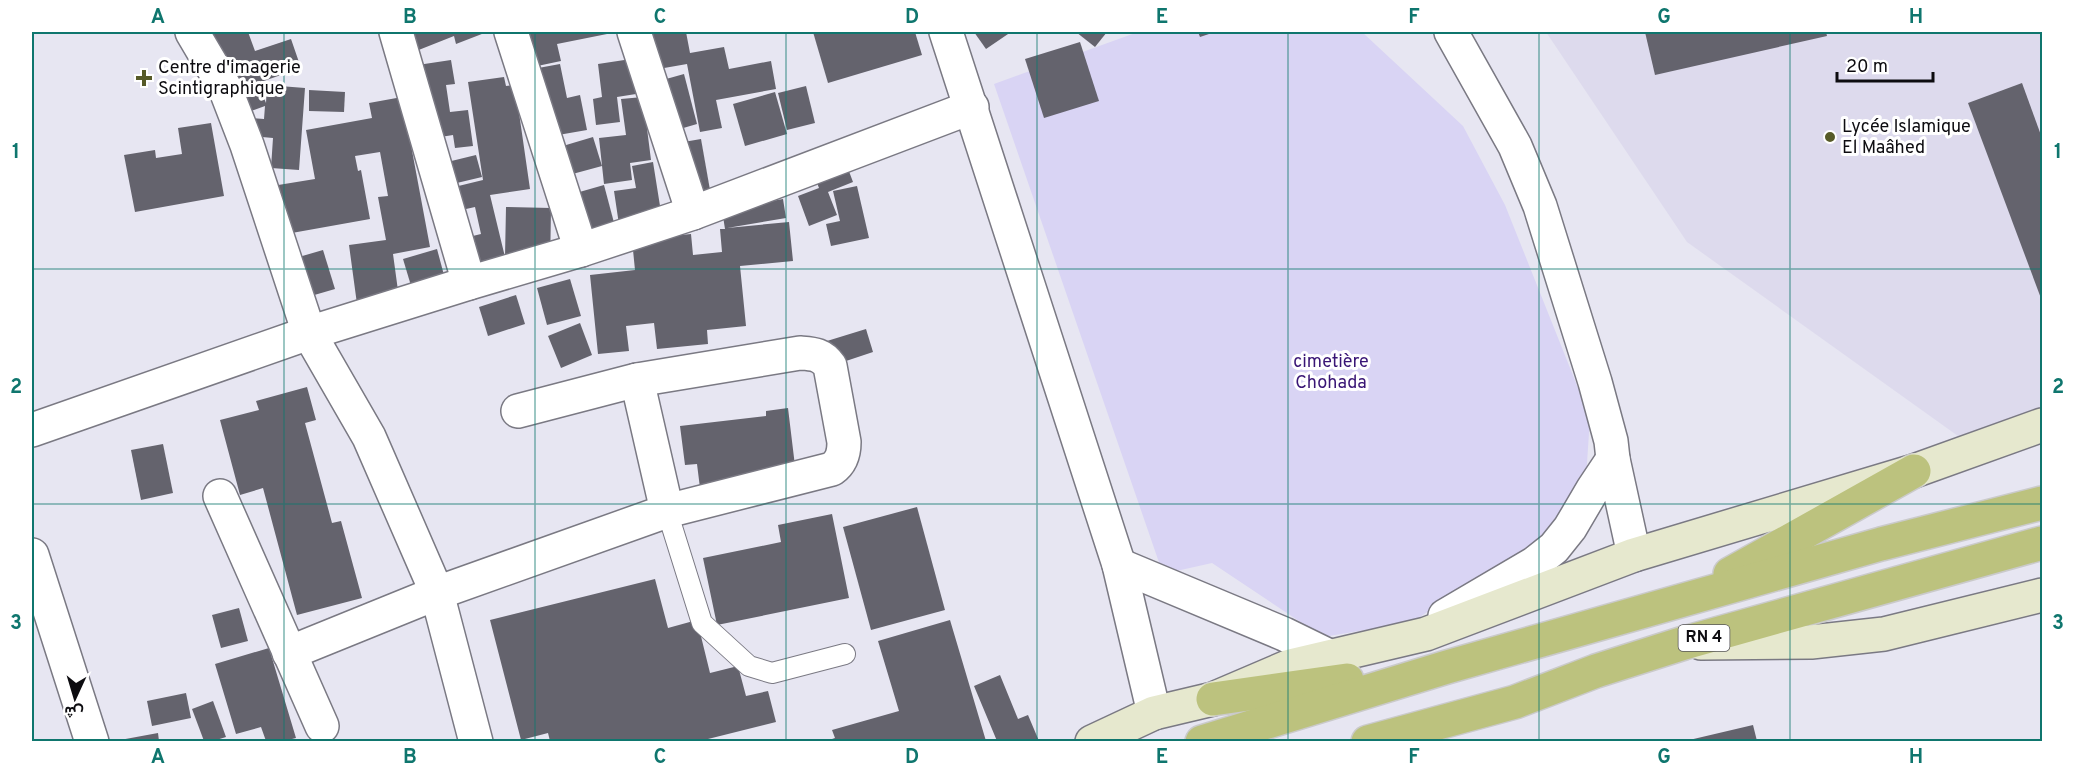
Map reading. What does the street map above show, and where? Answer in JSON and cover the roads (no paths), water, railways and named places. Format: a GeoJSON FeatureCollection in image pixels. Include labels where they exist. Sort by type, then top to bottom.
{"type":"FeatureCollection","features":[{"type":"Feature","properties":{"kind":"highway"},"geometry":{"type":"LineString","coordinates":[[1675,604],[1914,471]]}},
{"type":"Feature","properties":{"kind":"highway","name":"RN 4"},"geometry":{"type":"LineString","coordinates":[[1202,741],[1447,667],[1881,544],[2043,503]]}},
{"type":"Feature","properties":{"kind":"highway","name":"RN 4"},"geometry":{"type":"LineString","coordinates":[[1368,741],[1515,702],[1596,671],[1684,643],[2043,543]]}},
{"type":"Feature","properties":{"kind":"highway"},"geometry":{"type":"LineString","coordinates":[[1213,699],[1447,667]]}},
{"type":"Feature","properties":{"kind":"main road"},"geometry":{"type":"LineString","coordinates":[[1092,741],[1154,713],[1213,699],[1290,666],[1426,634],[1634,555],[1914,471],[2043,425]]}},
{"type":"Feature","properties":{"kind":"main road"},"geometry":{"type":"LineString","coordinates":[[1684,643],[1811,642],[1884,634],[2041,602]]}},
{"type":"Feature","properties":{"kind":"main road"},"geometry":{"type":"LineString","coordinates":[[1426,741],[1515,702]]}},
{"type":"Feature","properties":{"kind":"street"},"geometry":{"type":"LineString","coordinates":[[192,32],[225,88],[247,145],[309,333],[369,437],[437,593],[476,741]]}},
{"type":"Feature","properties":{"kind":"street"},"geometry":{"type":"LineString","coordinates":[[396,32],[469,283]]}},
{"type":"Feature","properties":{"kind":"street"},"geometry":{"type":"LineString","coordinates":[[511,32],[581,250]]}},
{"type":"Feature","properties":{"kind":"street"},"geometry":{"type":"LineString","coordinates":[[634,32],[693,213]]}},
{"type":"Feature","properties":{"kind":"street"},"geometry":{"type":"LineString","coordinates":[[946,32],[1119,565],[1154,713]]}},
{"type":"Feature","properties":{"kind":"street"},"geometry":{"type":"LineString","coordinates":[[1451,32],[1515,146],[1540,206],[1604,415],[1634,555]]}},
{"type":"Feature","properties":{"kind":"street"},"geometry":{"type":"LineString","coordinates":[[32,430],[309,333],[581,250],[693,213],[972,107]]}},
{"type":"Feature","properties":{"kind":"street"},"geometry":{"type":"LineString","coordinates":[[289,653],[437,593],[667,511],[832,469],[838,464],[844,450],[830,366],[824,357],[813,354],[800,353],[637,380],[518,411]]}},
{"type":"Feature","properties":{"kind":"street"},"geometry":{"type":"LineString","coordinates":[[637,380],[667,511]]}},
{"type":"Feature","properties":{"kind":"street"},"geometry":{"type":"LineString","coordinates":[[1426,634],[1444,616],[1535,563],[1554,548],[1570,528],[1613,459]]}},
{"type":"Feature","properties":{"kind":"street"},"geometry":{"type":"LineString","coordinates":[[220,496],[322,726]]}},
{"type":"Feature","properties":{"kind":"street"},"geometry":{"type":"LineString","coordinates":[[32,555],[92,741]]}},
{"type":"Feature","properties":{"kind":"street"},"geometry":{"type":"LineString","coordinates":[[1119,565],[1284,634],[1329,656]]}},
{"type":"Feature","properties":{"kind":"lane"},"geometry":{"type":"LineString","coordinates":[[667,511],[702,623],[749,666],[772,673],[845,654]]}},
{"type":"Feature","properties":{"kind":"place","name":"Centre d'imagerie Scintigraphique"},"geometry":{"type":"Point","coordinates":[144,78]}},
{"type":"Feature","properties":{"kind":"place","name":"Lycée Islamique El Maâhed"},"geometry":{"type":"Point","coordinates":[1830,137]}},
{"type":"Feature","properties":{"kind":"park label","name":"cimetière Chohada"},"geometry":{"type":"Point","coordinates":[1331,372]}}]}
